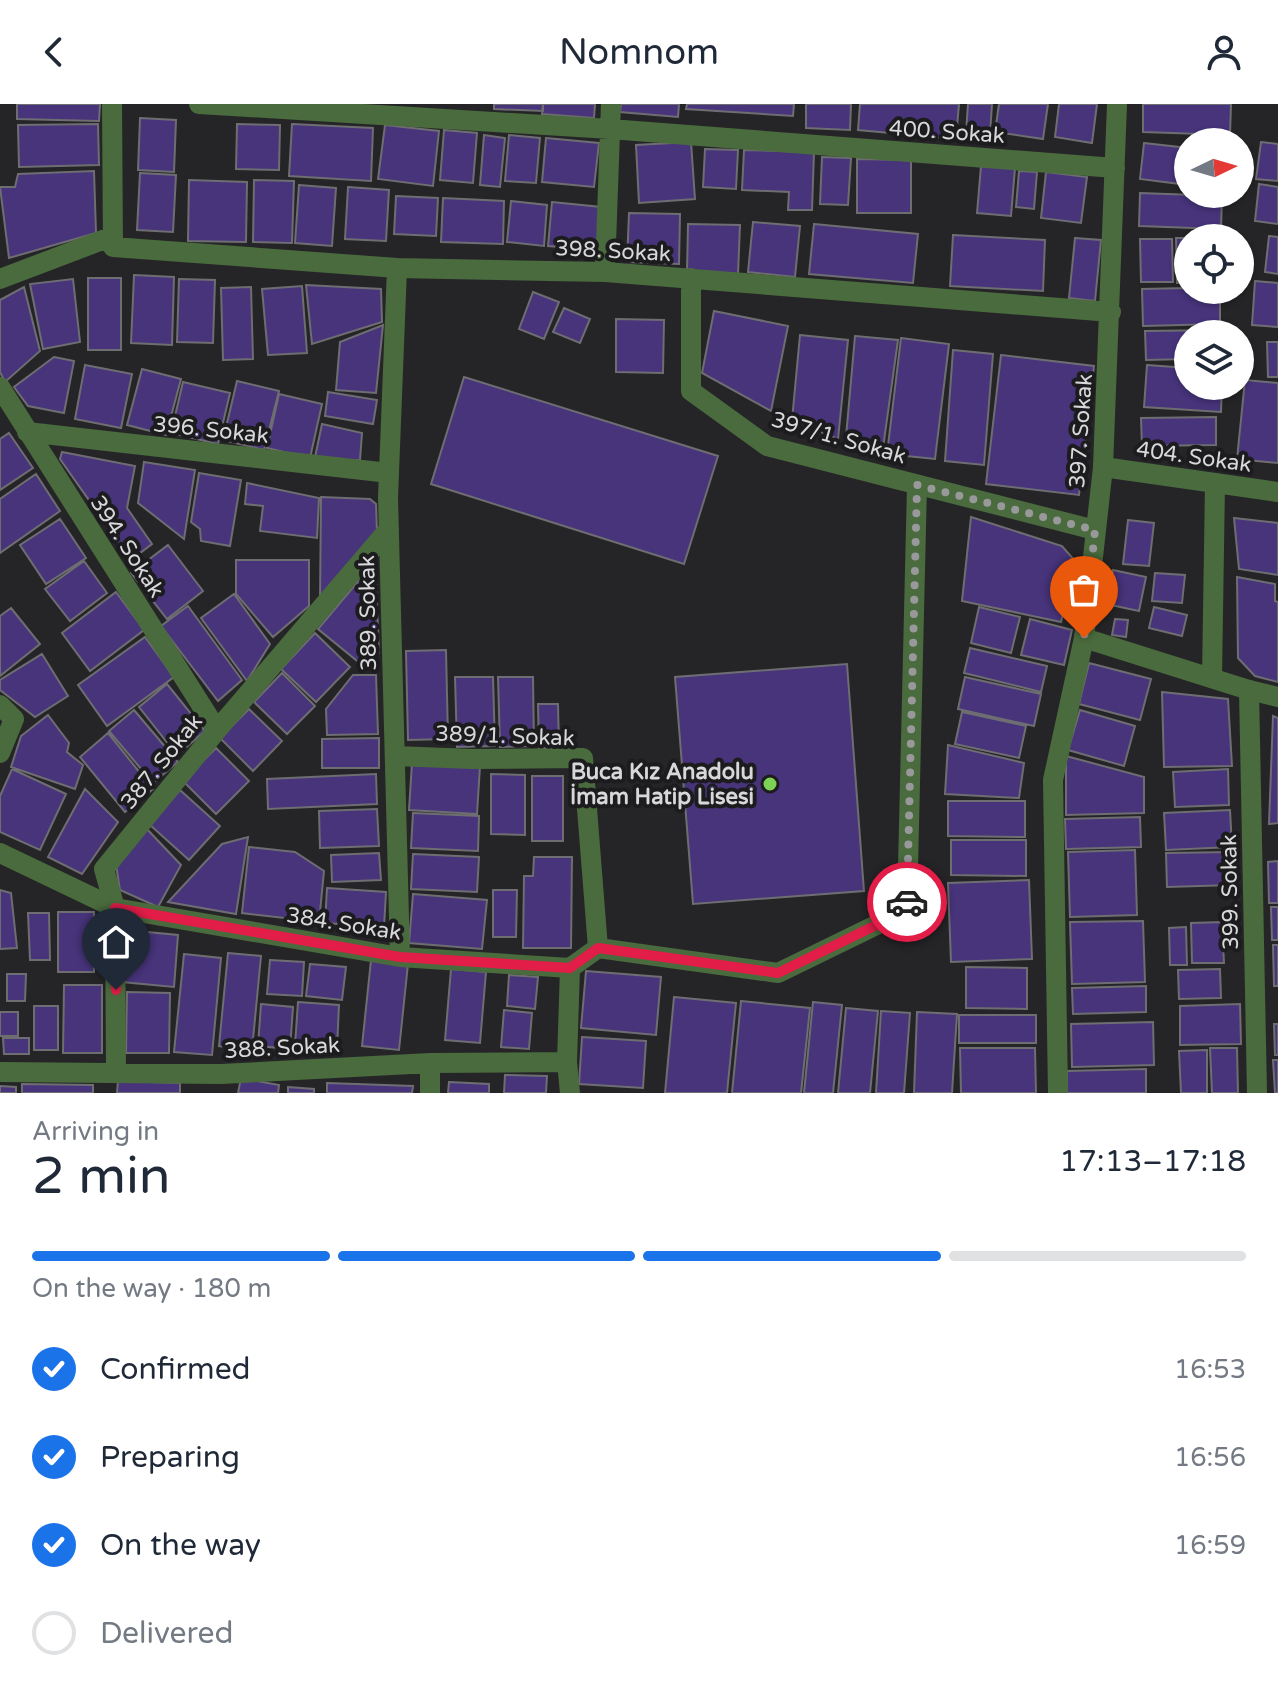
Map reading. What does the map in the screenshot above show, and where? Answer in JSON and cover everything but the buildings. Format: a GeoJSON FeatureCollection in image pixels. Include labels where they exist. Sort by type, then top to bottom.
{"type":"FeatureCollection","features":[{"type":"Feature","properties":{"kind":"street"},"geometry":{"type":"LineString","coordinates":[[0,279],[113,242],[112,104]]}},
{"type":"Feature","properties":{"kind":"street","name":"400. Sokak"},"geometry":{"type":"LineString","coordinates":[[199,104],[610,129],[1115,168]]}},
{"type":"Feature","properties":{"kind":"street"},"geometry":{"type":"LineString","coordinates":[[605,272],[611,104]]}},
{"type":"Feature","properties":{"kind":"street","name":"397. Sokak"},"geometry":{"type":"LineString","coordinates":[[1058,1093],[1053,780],[1084,638],[1103,467],[1117,104]]}},
{"type":"Feature","properties":{"kind":"street","name":"398. Sokak"},"geometry":{"type":"LineString","coordinates":[[113,242],[397,268],[605,272],[1111,312]]}},
{"type":"Feature","properties":{"kind":"street","name":"389. Sokak"},"geometry":{"type":"LineString","coordinates":[[397,268],[389,529],[400,957]]}},
{"type":"Feature","properties":{"kind":"street","name":"397/1. Sokak"},"geometry":{"type":"LineString","coordinates":[[691,278],[691,391],[767,446],[1095,530]]}},
{"type":"Feature","properties":{"kind":"street","name":"394. Sokak"},"geometry":{"type":"LineString","coordinates":[[0,387],[217,730]]}},
{"type":"Feature","properties":{"kind":"street","name":"396. Sokak"},"geometry":{"type":"LineString","coordinates":[[27,432],[389,473]]}},
{"type":"Feature","properties":{"kind":"street","name":"404. Sokak"},"geometry":{"type":"LineString","coordinates":[[1103,467],[1278,492]]}},
{"type":"Feature","properties":{"kind":"street"},"geometry":{"type":"LineString","coordinates":[[1212,678],[1215,483]]}},
{"type":"Feature","properties":{"kind":"street"},"geometry":{"type":"LineString","coordinates":[[570,1093],[567,1062],[570,968],[598,948],[778,973],[907,910],[917,485]]}},
{"type":"Feature","properties":{"kind":"street","name":"387. Sokak"},"geometry":{"type":"LineString","coordinates":[[116,1072],[115,908],[104,869],[217,730],[389,529]]}},
{"type":"Feature","properties":{"kind":"street"},"geometry":{"type":"LineString","coordinates":[[1084,638],[1278,697]]}},
{"type":"Feature","properties":{"kind":"street","name":"399. Sokak"},"geometry":{"type":"LineString","coordinates":[[1249,690],[1257,1093]]}},
{"type":"Feature","properties":{"kind":"street"},"geometry":{"type":"LineString","coordinates":[[0,705],[14,719],[0,753]]}},
{"type":"Feature","properties":{"kind":"street","name":"389/1. Sokak"},"geometry":{"type":"LineString","coordinates":[[395,756],[583,758],[598,948]]}},
{"type":"Feature","properties":{"kind":"street","name":"384. Sokak"},"geometry":{"type":"LineString","coordinates":[[0,853],[115,908],[400,957],[570,968]]}},
{"type":"Feature","properties":{"kind":"street","name":"388. Sokak"},"geometry":{"type":"LineString","coordinates":[[0,1072],[116,1072],[221,1084],[430,1063],[567,1062]]}},
{"type":"Feature","properties":{"kind":"street"},"geometry":{"type":"LineString","coordinates":[[430,1063],[430,1093]]}},
{"type":"Feature","properties":{"kind":"way so far"},"geometry":{"type":"LineString","coordinates":[[907,902],[917,485],[1095,530],[1084,638]]}},
{"type":"Feature","properties":{"kind":"place","name":"Buca Kız Anadolu İmam Hatip Lisesi"},"geometry":{"type":"Point","coordinates":[770,784]}},
{"type":"Feature","properties":{"kind":"route"},"geometry":{"type":"LineString","coordinates":[[116,990],[115,908],[400,957],[570,968],[598,948],[778,973],[907,910],[907,902]]}}]}
